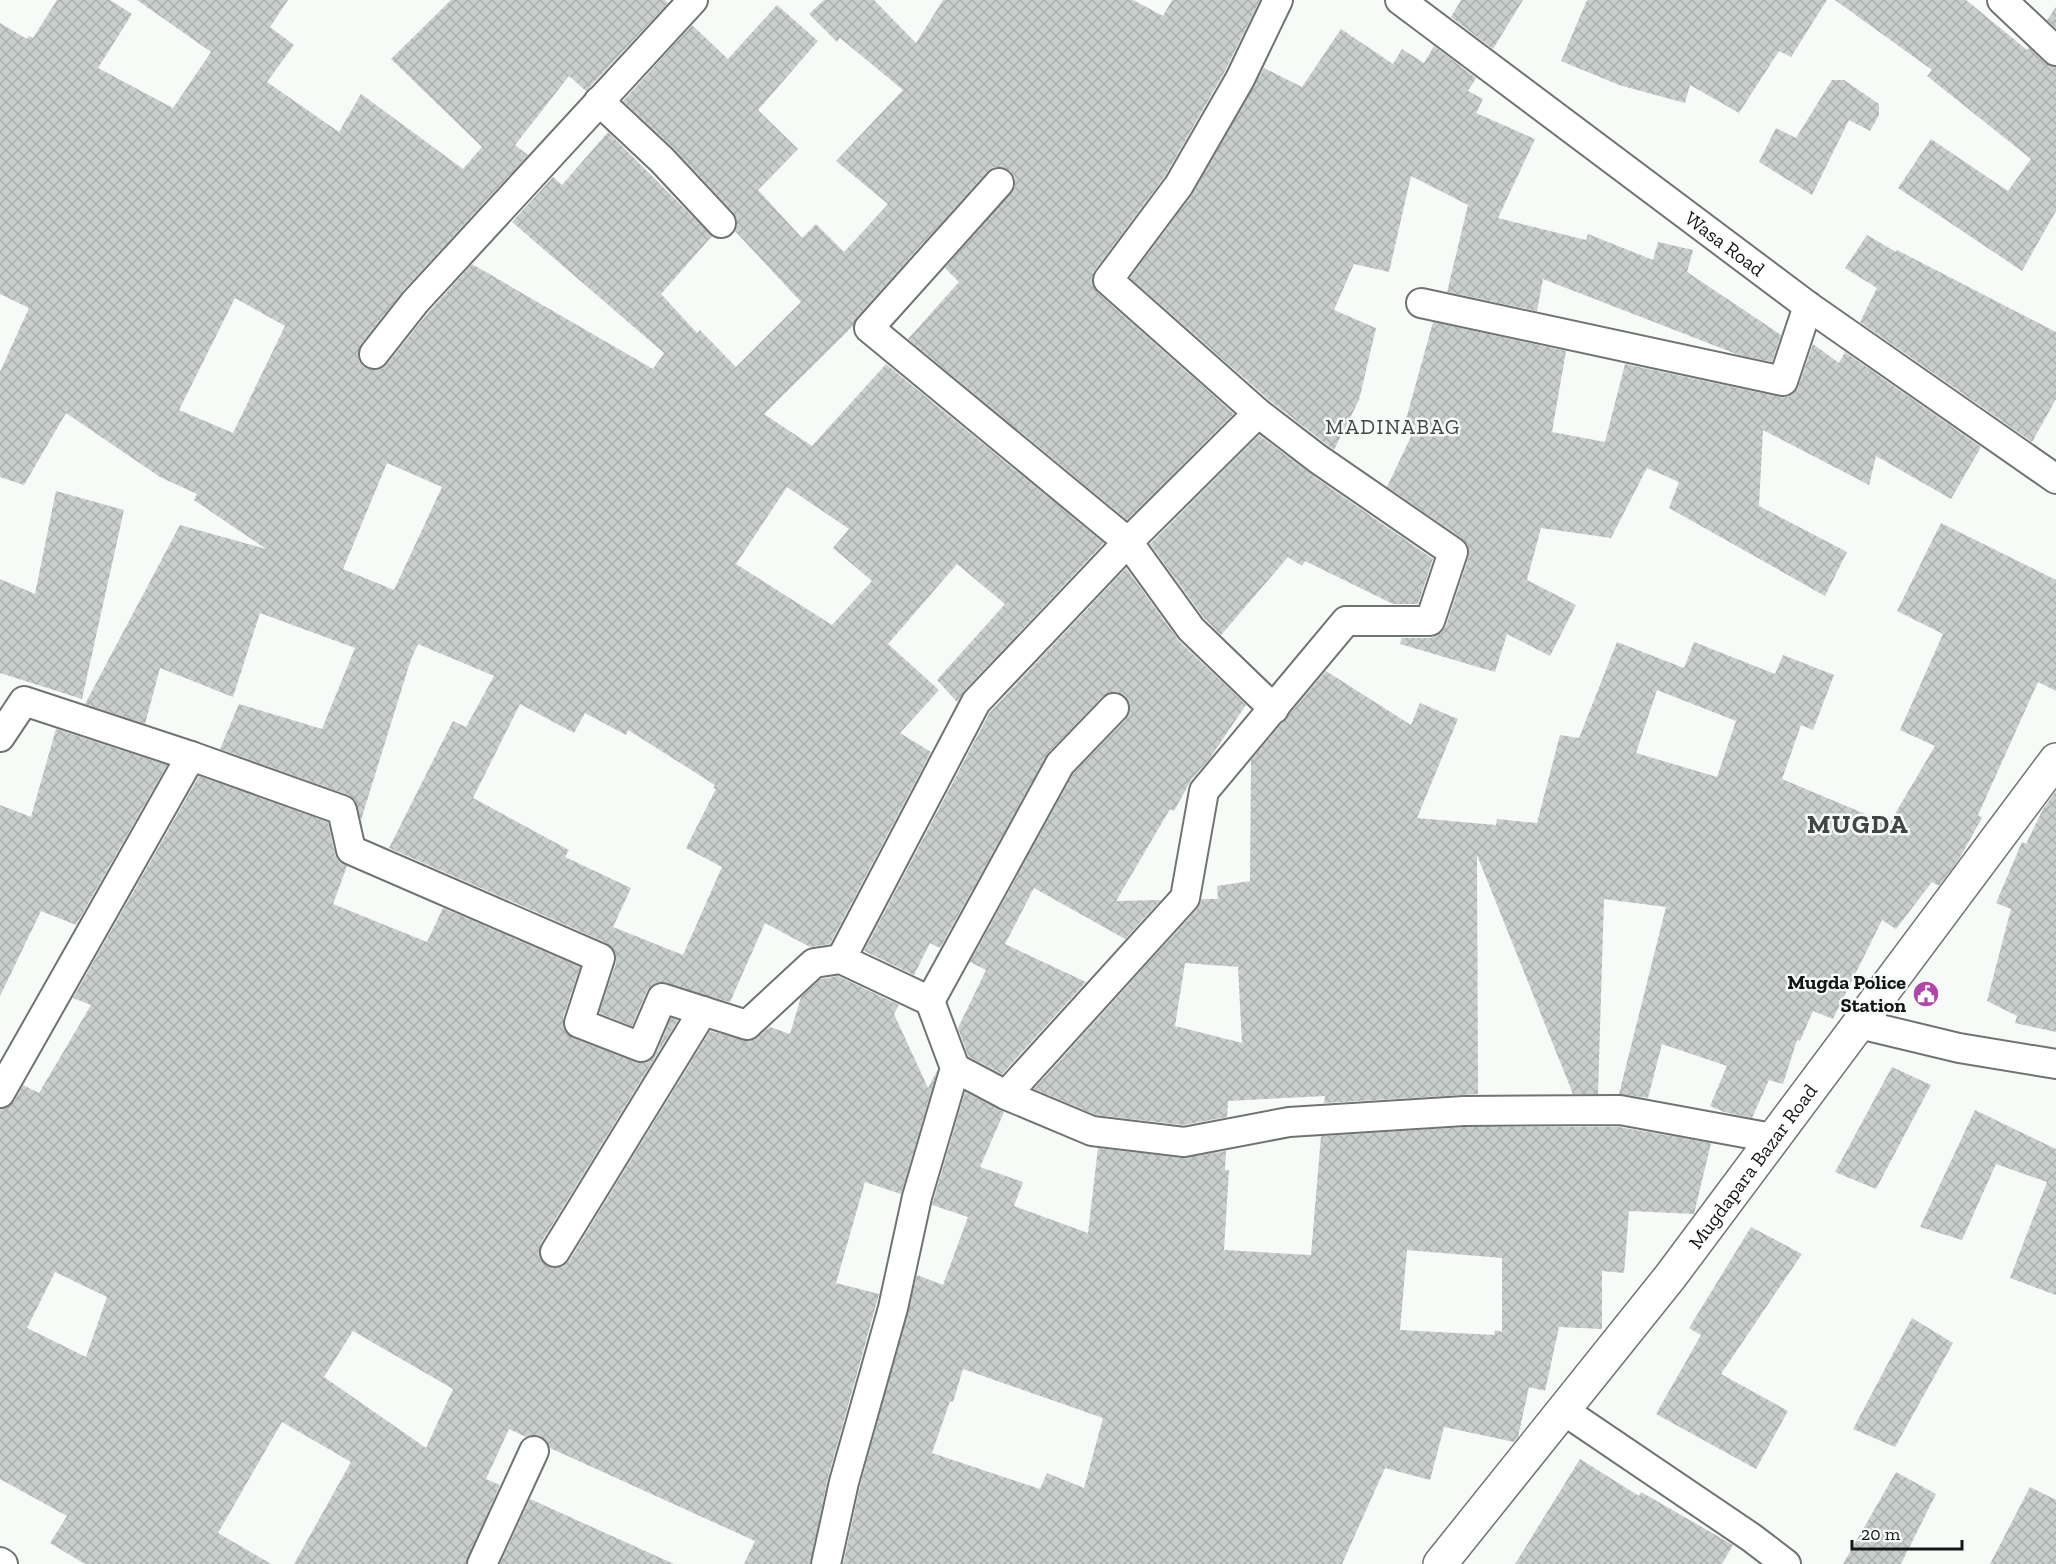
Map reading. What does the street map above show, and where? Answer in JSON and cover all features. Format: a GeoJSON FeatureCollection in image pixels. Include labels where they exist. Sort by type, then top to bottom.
{"type":"FeatureCollection","features":[{"type":"Feature","properties":{"kind":"street"},"geometry":{"type":"LineString","coordinates":[[374,354],[415,302],[693,0]]}},
{"type":"Feature","properties":{"kind":"street"},"geometry":{"type":"LineString","coordinates":[[1006,1095],[1185,898],[1204,791],[1346,621],[1430,621],[1454,552],[1318,459],[1258,413],[1108,280],[1179,185],[1240,79],[1278,0]]}},
{"type":"Feature","properties":{"kind":"street","name":"Wasa Road"},"geometry":{"type":"LineString","coordinates":[[1400,0],[1808,306],[2056,479]]}},
{"type":"Feature","properties":{"kind":"street"},"geometry":{"type":"LineString","coordinates":[[2002,0],[2056,51]]}},
{"type":"Feature","properties":{"kind":"street"},"geometry":{"type":"LineString","coordinates":[[599,101],[662,160],[721,223]]}},
{"type":"Feature","properties":{"kind":"street"},"geometry":{"type":"LineString","coordinates":[[999,183],[869,327],[1128,542],[1191,629],[1274,709]]}},
{"type":"Feature","properties":{"kind":"street"},"geometry":{"type":"LineString","coordinates":[[1421,303],[1783,381],[1808,306]]}},
{"type":"Feature","properties":{"kind":"street"},"geometry":{"type":"LineString","coordinates":[[842,959],[976,702],[1128,542],[1258,413]]}},
{"type":"Feature","properties":{"kind":"street"},"geometry":{"type":"LineString","coordinates":[[0,737],[24,701],[342,810],[351,850],[600,958],[579,1023],[641,1047],[662,998],[747,1025],[814,963],[842,959],[930,1001],[956,1068],[917,1197],[893,1308],[844,1482],[826,1564]]}},
{"type":"Feature","properties":{"kind":"street"},"geometry":{"type":"LineString","coordinates":[[930,1001],[1060,764],[1114,708]]}},
{"type":"Feature","properties":{"kind":"street"},"geometry":{"type":"LineString","coordinates":[[0,1093],[190,756]]}},
{"type":"Feature","properties":{"kind":"street","name":"Mugdapara Bazar Road"},"geometry":{"type":"LineString","coordinates":[[1440,1564],[1671,1277],[1772,1138],[2056,760]]}},
{"type":"Feature","properties":{"kind":"street"},"geometry":{"type":"LineString","coordinates":[[555,1252],[702,1011]]}},
{"type":"Feature","properties":{"kind":"street"},"geometry":{"type":"LineString","coordinates":[[1859,1024],[1959,1048],[2056,1064]]}},
{"type":"Feature","properties":{"kind":"street"},"geometry":{"type":"LineString","coordinates":[[956,1068],[1006,1095],[1092,1131],[1184,1142],[1289,1122],[1464,1111],[1620,1110],[1772,1138]]}},
{"type":"Feature","properties":{"kind":"street"},"geometry":{"type":"LineString","coordinates":[[1563,1410],[1752,1538],[1786,1564]]}},
{"type":"Feature","properties":{"kind":"street"},"geometry":{"type":"LineString","coordinates":[[482,1564],[534,1451]]}},
{"type":"Feature","properties":{"kind":"building"},"geometry":{"type":"Polygon","coordinates":[[[57,0],[110,0],[132,14],[98,68],[173,108],[211,52],[137,0],[288,0],[270,27],[294,45],[267,82],[339,132],[361,94],[463,169],[482,147],[391,59],[451,0],[665,0],[668,3],[586,91],[569,76],[515,145],[528,155],[403,291],[361,344],[358,352],[359,361],[364,367],[372,370],[387,364],[472,264],[653,369],[664,353],[512,222],[553,177],[562,185],[608,132],[712,236],[661,294],[697,333],[700,330],[736,367],[801,302],[735,231],[737,220],[733,212],[674,149],[623,101],[692,25],[728,59],[777,5],[818,41],[758,110],[798,149],[758,190],[802,238],[816,224],[844,252],[888,204],[836,161],[903,90],[840,38],[837,42],[809,14],[824,0],[874,0],[916,43],[943,0],[1133,0],[1163,16],[1172,0],[1260,0],[1225,71],[1165,176],[1095,270],[1092,278],[1097,292],[1234,414],[1127,520],[908,339],[959,282],[945,268],[1015,187],[1015,178],[1010,170],[994,167],[987,172],[857,317],[853,326],[764,414],[812,446],[886,364],[1104,543],[964,691],[957,702],[937,680],[1005,604],[957,564],[888,644],[939,690],[900,733],[931,752],[830,944],[810,947],[765,923],[730,1002],[658,982],[647,991],[632,1026],[599,1013],[616,963],[616,955],[607,943],[389,848],[453,721],[466,727],[494,676],[418,644],[411,659],[361,820],[355,800],[348,795],[220,749],[239,704],[322,729],[355,648],[260,613],[233,697],[160,668],[145,724],[85,704],[180,525],[266,549],[194,500],[197,494],[160,477],[66,413],[24,485],[0,477],[0,372],[29,308],[0,294],[0,23],[27,39],[29,36],[33,38],[57,0]],[[235,298],[179,410],[233,433],[285,326],[235,298]],[[387,463],[343,569],[394,590],[442,487],[387,463]],[[787,487],[736,564],[832,625],[872,581],[833,548],[849,529],[787,487]],[[520,704],[473,798],[569,850],[565,857],[631,888],[613,927],[683,955],[722,867],[686,848],[716,789],[713,788],[715,785],[628,730],[626,735],[585,713],[574,733],[520,704]]]}},
{"type":"Feature","properties":{"kind":"building"},"geometry":{"type":"Polygon","coordinates":[[[1461,0],[1523,0],[1493,49],[1451,17],[1461,0]]]}},
{"type":"Feature","properties":{"kind":"building"},"geometry":{"type":"Polygon","coordinates":[[[1587,0],[1827,0],[1791,57],[1779,51],[1739,113],[1690,85],[1685,103],[1619,85],[1561,61],[1587,0]]]}},
{"type":"Feature","properties":{"kind":"building"},"geometry":{"type":"Polygon","coordinates":[[[1835,0],[1966,0],[2027,50],[2029,48],[2045,63],[2056,67],[2056,211],[2022,271],[1898,188],[1931,139],[2008,191],[2031,159],[1927,76],[1932,70],[1835,0]]]}},
{"type":"Feature","properties":{"kind":"building"},"geometry":{"type":"Polygon","coordinates":[[[2056,7],[2056,28],[2047,20],[2056,7]]]}},
{"type":"Feature","properties":{"kind":"building"},"geometry":{"type":"Polygon","coordinates":[[[1341,29],[1393,64],[1402,49],[1424,63],[1434,46],[1476,78],[1468,91],[1483,99],[1476,113],[1535,139],[1498,218],[1586,240],[1588,234],[1653,260],[1658,242],[1693,250],[1687,272],[1781,335],[1772,362],[1739,355],[1543,279],[1537,311],[1447,292],[1468,205],[1411,176],[1389,272],[1354,264],[1334,310],[1376,328],[1359,400],[1334,450],[1269,400],[1130,278],[1193,193],[1264,68],[1302,87],[1341,29]]]}},
{"type":"Feature","properties":{"kind":"building"},"geometry":{"type":"Polygon","coordinates":[[[1832,80],[1844,80],[1879,104],[1879,115],[1870,131],[1849,120],[1812,195],[1759,162],[1776,128],[1796,138],[1832,80]]]}},
{"type":"Feature","properties":{"kind":"building"},"geometry":{"type":"Polygon","coordinates":[[[1867,235],[1896,252],[1897,250],[2056,332],[2056,399],[2032,442],[1860,322],[1877,288],[1845,268],[1867,235]]]}},
{"type":"Feature","properties":{"kind":"building"},"geometry":{"type":"Polygon","coordinates":[[[1433,322],[1566,351],[1552,432],[1605,442],[1625,364],[1788,397],[1798,387],[1813,344],[1839,363],[1845,352],[1981,447],[1951,499],[1876,456],[1869,485],[1763,430],[1759,506],[1847,552],[1825,596],[1669,508],[1679,482],[1647,468],[1611,538],[1541,528],[1527,580],[1576,605],[1550,656],[1507,634],[1495,672],[1400,644],[1402,638],[1430,638],[1440,634],[1446,626],[1469,556],[1468,546],[1462,538],[1387,487],[1416,426],[1405,423],[1433,322]]]}},
{"type":"Feature","properties":{"kind":"building"},"geometry":{"type":"Polygon","coordinates":[[[1259,435],[1319,480],[1433,559],[1418,604],[1393,604],[1305,561],[1302,566],[1288,557],[1221,635],[1204,618],[1150,544],[1259,435]]]}},
{"type":"Feature","properties":{"kind":"building"},"geometry":{"type":"Polygon","coordinates":[[[56,491],[124,510],[82,699],[0,673],[0,579],[35,594],[56,491]]]}},
{"type":"Feature","properties":{"kind":"building"},"geometry":{"type":"Polygon","coordinates":[[[1941,523],[2056,580],[2056,691],[2038,682],[1978,815],[1982,818],[1959,859],[1939,886],[1932,882],[1896,929],[1882,920],[1833,1019],[1813,1011],[1800,1041],[1797,1040],[1783,1084],[1769,1080],[1752,1118],[1724,1112],[1710,1106],[1727,1066],[1662,1044],[1648,1098],[1619,1094],[1666,907],[1604,899],[1598,1094],[1573,1094],[1477,855],[1478,1094],[1324,1103],[1325,1096],[1228,1101],[1227,1117],[1183,1125],[1096,1115],[1034,1089],[1197,909],[1202,899],[1218,899],[1217,886],[1250,881],[1251,760],[1326,671],[1411,725],[1420,703],[1458,719],[1417,818],[1496,825],[1497,819],[1537,823],[1560,735],[1579,738],[1617,642],[1684,668],[1694,642],[1775,674],[1783,655],[1834,675],[1813,730],[1801,725],[1782,779],[1889,824],[1935,746],[1900,730],[1943,634],[1897,611],[1941,523]],[[1657,690],[1636,753],[1717,777],[1736,721],[1657,690]],[[1185,963],[1175,1026],[1242,1043],[1238,967],[1185,963]]]}},
{"type":"Feature","properties":{"kind":"building"},"geometry":{"type":"Polygon","coordinates":[[[1126,568],[1179,641],[1246,705],[1210,758],[1191,780],[1174,811],[1170,809],[1116,901],[1161,900],[1125,939],[1034,888],[1005,944],[1086,982],[1002,1074],[968,1056],[958,1028],[986,970],[970,962],[1073,774],[1126,719],[1130,704],[1125,696],[1117,692],[1103,696],[1048,753],[940,948],[930,943],[914,975],[864,951],[990,712],[1126,568]]]}},
{"type":"Feature","properties":{"kind":"building"},"geometry":{"type":"Polygon","coordinates":[[[56,729],[167,765],[76,925],[41,911],[0,996],[0,805],[31,817],[56,729]]]}},
{"type":"Feature","properties":{"kind":"building"},"geometry":{"type":"Polygon","coordinates":[[[199,776],[328,822],[335,854],[339,861],[347,866],[333,904],[427,942],[443,908],[580,967],[563,1018],[566,1033],[573,1038],[635,1062],[644,1063],[656,1054],[671,1018],[678,1020],[541,1243],[540,1259],[547,1266],[562,1267],[569,1261],[710,1031],[750,1041],[770,1027],[790,1034],[801,997],[821,979],[838,976],[899,1005],[894,1014],[928,1088],[938,1069],[901,1194],[865,1182],[836,1283],[879,1294],[828,1478],[810,1564],[744,1564],[755,1541],[550,1448],[540,1436],[526,1437],[509,1429],[486,1479],[500,1485],[466,1564],[294,1564],[351,1462],[282,1422],[218,1533],[271,1564],[85,1564],[50,1543],[67,1516],[0,1479],[0,1109],[14,1102],[23,1085],[39,1093],[91,1005],[73,998],[199,776]],[[55,1272],[27,1328],[86,1357],[107,1297],[55,1272]],[[353,1331],[324,1377],[426,1448],[453,1389],[353,1331]]]}},
{"type":"Feature","properties":{"kind":"building"},"geometry":{"type":"Polygon","coordinates":[[[2056,791],[2056,1032],[2015,1023],[2017,1016],[1987,1001],[2011,909],[1996,903],[2022,842],[2026,844],[2043,809],[2056,791]]]}},
{"type":"Feature","properties":{"kind":"building"},"geometry":{"type":"Polygon","coordinates":[[[1892,1067],[1931,1085],[1876,1189],[1835,1172],[1892,1067]]]}},
{"type":"Feature","properties":{"kind":"building"},"geometry":{"type":"Polygon","coordinates":[[[965,1092],[1004,1112],[980,1167],[1023,1182],[1014,1206],[1088,1233],[1098,1148],[1182,1158],[1226,1151],[1225,1170],[1229,1170],[1224,1250],[1311,1255],[1321,1136],[1465,1127],[1619,1127],[1711,1143],[1694,1214],[1629,1211],[1624,1273],[1602,1271],[1602,1329],[1559,1327],[1545,1391],[1529,1387],[1518,1437],[1514,1442],[1444,1427],[1430,1480],[1385,1468],[1342,1564],[843,1564],[860,1486],[917,1275],[943,1285],[968,1217],[932,1205],[965,1092]],[[1407,1250],[1400,1330],[1494,1335],[1495,1330],[1502,1332],[1502,1258],[1407,1250]],[[963,1369],[953,1402],[950,1401],[932,1453],[1040,1489],[1047,1473],[1084,1488],[1103,1418],[963,1369]]]}},
{"type":"Feature","properties":{"kind":"building"},"geometry":{"type":"Polygon","coordinates":[[[1975,1110],[2056,1149],[2056,1295],[2010,1278],[2047,1182],[1996,1164],[1962,1240],[1920,1227],[1975,1110]]]}},
{"type":"Feature","properties":{"kind":"building"},"geometry":{"type":"Polygon","coordinates":[[[1751,1227],[1802,1254],[1721,1374],[1788,1411],[1756,1469],[1656,1414],[1701,1335],[1689,1328],[1751,1227]]]}},
{"type":"Feature","properties":{"kind":"building"},"geometry":{"type":"Polygon","coordinates":[[[1912,1318],[1953,1343],[1895,1447],[1853,1429],[1912,1318]]]}},
{"type":"Feature","properties":{"kind":"building"},"geometry":{"type":"Polygon","coordinates":[[[1580,1459],[1639,1496],[1641,1492],[1733,1545],[1722,1564],[1515,1564],[1580,1459]]]}},
{"type":"Feature","properties":{"kind":"building"},"geometry":{"type":"Polygon","coordinates":[[[1896,1472],[1936,1494],[1901,1564],[1843,1564],[1896,1472]]]}},
{"type":"Feature","properties":{"kind":"building"},"geometry":{"type":"Polygon","coordinates":[[[2030,1487],[2056,1500],[2056,1564],[1990,1564],[2030,1487]]]}},
{"type":"Feature","properties":{"kind":"building"},"geometry":{"type":"Polygon","coordinates":[[[530,1499],[674,1564],[500,1564],[530,1499]]]}},
{"type":"Feature","properties":{"kind":"place","name":"Mugda Police Station"},"geometry":{"type":"Point","coordinates":[1926,994]}},
{"type":"Feature","properties":{"kind":"district","name":"MADINABAG"},"geometry":{"type":"Point","coordinates":[1393,426]}},
{"type":"Feature","properties":{"kind":"district","name":"MUGDA"},"geometry":{"type":"Point","coordinates":[1858,824]}}]}
